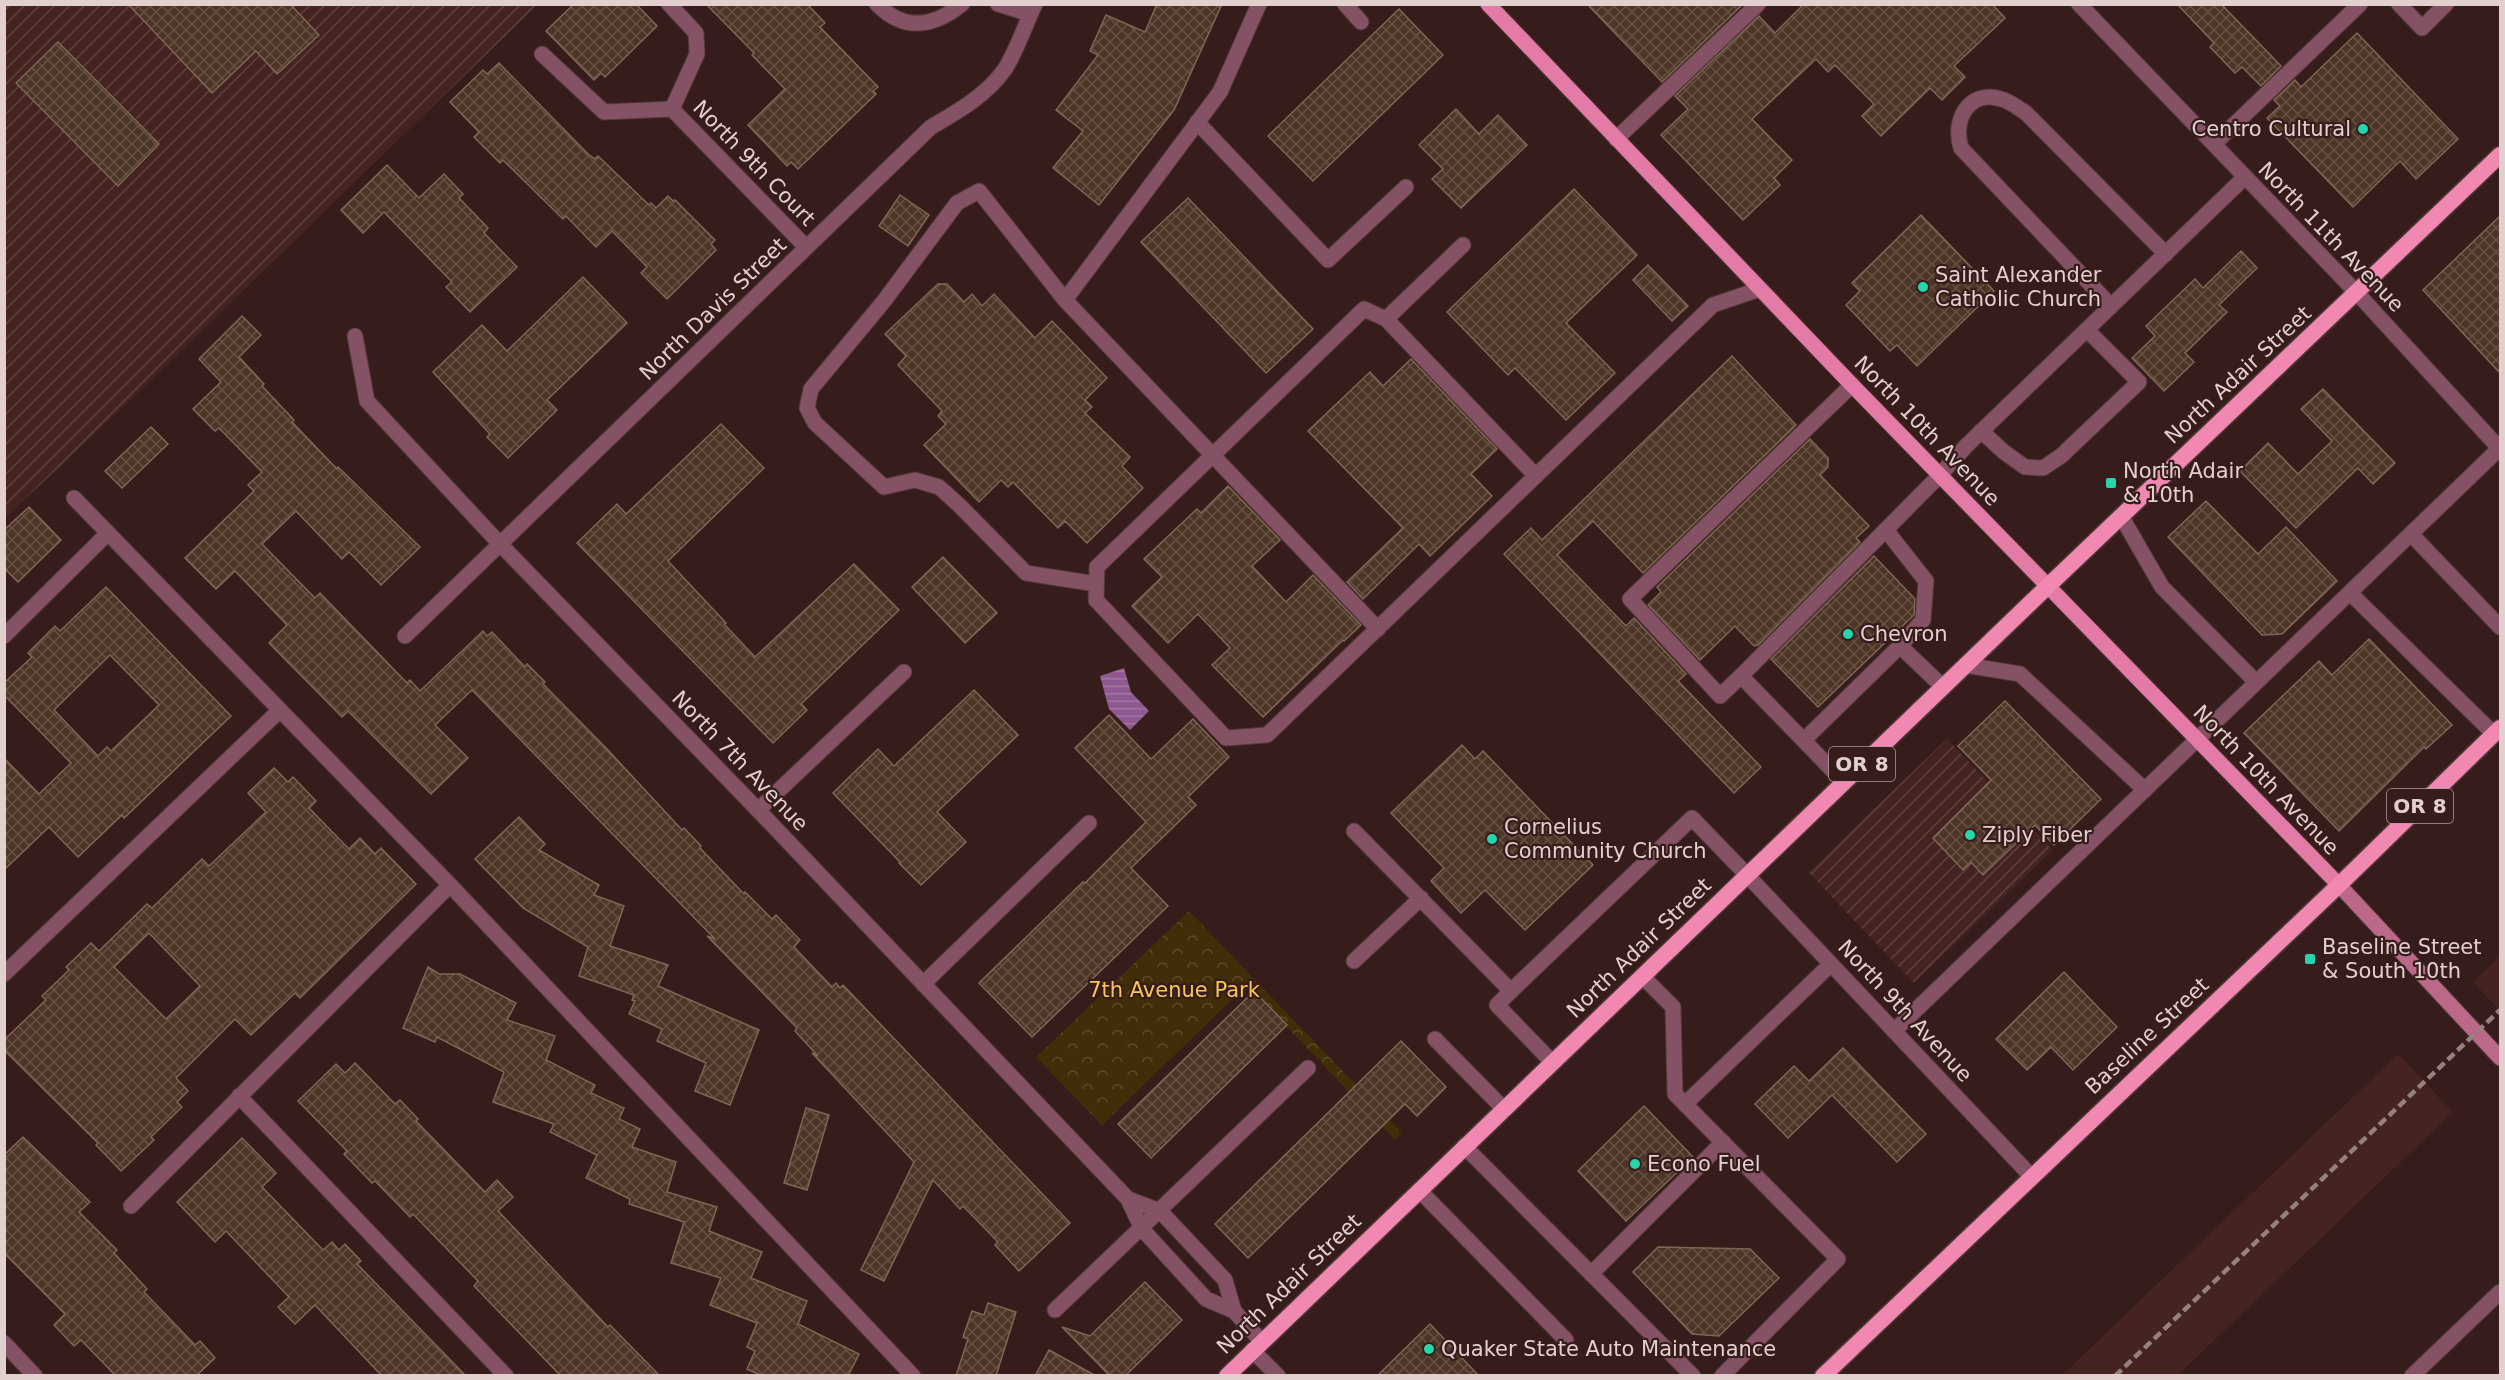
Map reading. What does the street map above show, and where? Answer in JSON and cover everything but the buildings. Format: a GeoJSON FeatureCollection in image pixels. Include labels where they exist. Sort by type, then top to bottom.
{"type":"FeatureCollection","features":[{"type":"Feature","properties":{"kind":"highway","name":"North Adair Street"},"geometry":{"type":"LineString","coordinates":[[1227,1376],[1965,665],[2500,155]]}},
{"type":"Feature","properties":{"kind":"highway","name":"Baseline Street"},"geometry":{"type":"LineString","coordinates":[[1823,1376],[2339,885],[2497,731]]}},
{"type":"Feature","properties":{"kind":"main road","name":"North 10th Avenue"},"geometry":{"type":"LineString","coordinates":[[1488,4],[1852,385],[2339,885]]}},
{"type":"Feature","properties":{"kind":"main road"},"geometry":{"type":"LineString","coordinates":[[2339,885],[2500,1058]]}},
{"type":"Feature","properties":{"kind":"street"},"geometry":{"type":"LineString","coordinates":[[542,54],[604,112],[672,109],[697,54],[696,33],[669,4]]}},
{"type":"Feature","properties":{"kind":"street"},"geometry":{"type":"LineString","coordinates":[[878,4],[889,17],[903,23],[918,24],[936,20],[962,4]]}},
{"type":"Feature","properties":{"kind":"street"},"geometry":{"type":"LineString","coordinates":[[998,4],[1032,9]]}},
{"type":"Feature","properties":{"kind":"street"},"geometry":{"type":"LineString","coordinates":[[1065,300],[1220,92],[1259,4]]}},
{"type":"Feature","properties":{"kind":"street"},"geometry":{"type":"LineString","coordinates":[[1345,4],[1361,22]]}},
{"type":"Feature","properties":{"kind":"street"},"geometry":{"type":"LineString","coordinates":[[1616,139],[1758,4]]}},
{"type":"Feature","properties":{"kind":"street","name":"North 11th Avenue"},"geometry":{"type":"LineString","coordinates":[[2079,4],[2357,293],[2500,448]]}},
{"type":"Feature","properties":{"kind":"street"},"geometry":{"type":"LineString","coordinates":[[2214,144],[2360,4]]}},
{"type":"Feature","properties":{"kind":"street"},"geometry":{"type":"LineString","coordinates":[[2399,4],[2422,28],[2446,4]]}},
{"type":"Feature","properties":{"kind":"street","name":"North Davis Street"},"geometry":{"type":"LineString","coordinates":[[405,636],[930,127],[962,109],[984,92],[1005,69],[1032,9]]}},
{"type":"Feature","properties":{"kind":"street"},"geometry":{"type":"LineString","coordinates":[[2111,306],[1961,148],[1958,125],[1969,105],[1990,97],[2002,99],[2026,113],[2166,254]]}},
{"type":"Feature","properties":{"kind":"street","name":"North 9th Court"},"geometry":{"type":"LineString","coordinates":[[672,109],[806,247]]}},
{"type":"Feature","properties":{"kind":"street"},"geometry":{"type":"LineString","coordinates":[[1197,122],[1328,260],[1406,187]]}},
{"type":"Feature","properties":{"kind":"street"},"geometry":{"type":"LineString","coordinates":[[1852,385],[1630,599],[1720,696],[1981,431],[2245,177]]}},
{"type":"Feature","properties":{"kind":"street"},"geometry":{"type":"LineString","coordinates":[[1096,584],[1026,573],[939,487],[915,480],[884,487],[815,423],[807,408],[811,389],[884,301],[957,203],[978,191],[1065,300],[1378,629]]}},
{"type":"Feature","properties":{"kind":"street"},"geometry":{"type":"LineString","coordinates":[[1386,319],[1462,245]]}},
{"type":"Feature","properties":{"kind":"street"},"geometry":{"type":"LineString","coordinates":[[1536,476],[1386,319],[1365,309],[1096,567],[1096,600],[1226,738],[1267,735],[1378,629],[1713,305],[1760,289]]}},
{"type":"Feature","properties":{"kind":"street"},"geometry":{"type":"LineString","coordinates":[[1981,431],[2025,467],[2043,468],[2061,456],[2139,382],[2087,330]]}},
{"type":"Feature","properties":{"kind":"street","name":"North 7th Avenue"},"geometry":{"type":"LineString","coordinates":[[355,336],[368,400],[500,544],[758,810],[1128,1199],[1142,1229],[1206,1299],[1234,1311]]}},
{"type":"Feature","properties":{"kind":"street"},"geometry":{"type":"LineString","coordinates":[[1894,1031],[2500,448]]}},
{"type":"Feature","properties":{"kind":"street"},"geometry":{"type":"LineString","coordinates":[[74,498],[450,885],[908,1374]]}},
{"type":"Feature","properties":{"kind":"street"},"geometry":{"type":"LineString","coordinates":[[2121,516],[2162,587],[2256,682]]}},
{"type":"Feature","properties":{"kind":"street"},"geometry":{"type":"LineString","coordinates":[[1804,740],[1900,646],[1923,620],[1926,581],[1886,530]]}},
{"type":"Feature","properties":{"kind":"street"},"geometry":{"type":"LineString","coordinates":[[4,636],[108,533]]}},
{"type":"Feature","properties":{"kind":"street"},"geometry":{"type":"LineString","coordinates":[[2410,534],[2500,627]]}},
{"type":"Feature","properties":{"kind":"street"},"geometry":{"type":"LineString","coordinates":[[2350,593],[2497,731]]}},
{"type":"Feature","properties":{"kind":"street"},"geometry":{"type":"LineString","coordinates":[[1900,646],[1943,687]]}},
{"type":"Feature","properties":{"kind":"street"},"geometry":{"type":"LineString","coordinates":[[1965,665],[2020,674],[2145,790]]}},
{"type":"Feature","properties":{"kind":"street"},"geometry":{"type":"LineString","coordinates":[[758,810],[904,672]]}},
{"type":"Feature","properties":{"kind":"street"},"geometry":{"type":"LineString","coordinates":[[1741,676],[1844,782]]}},
{"type":"Feature","properties":{"kind":"street"},"geometry":{"type":"LineString","coordinates":[[4,974],[280,710]]}},
{"type":"Feature","properties":{"kind":"street","name":"North 9th Avenue"},"geometry":{"type":"LineString","coordinates":[[1511,991],[1692,818],[2031,1176]]}},
{"type":"Feature","properties":{"kind":"street"},"geometry":{"type":"LineString","coordinates":[[923,984],[1089,823]]}},
{"type":"Feature","properties":{"kind":"street"},"geometry":{"type":"LineString","coordinates":[[1354,831],[1511,991],[1497,1005],[1552,1062]]}},
{"type":"Feature","properties":{"kind":"street"},"geometry":{"type":"LineString","coordinates":[[131,1206],[450,885]]}},
{"type":"Feature","properties":{"kind":"street"},"geometry":{"type":"LineString","coordinates":[[1354,962],[1421,898]]}},
{"type":"Feature","properties":{"kind":"street"},"geometry":{"type":"LineString","coordinates":[[1685,1104],[1831,964]]}},
{"type":"Feature","properties":{"kind":"street"},"geometry":{"type":"LineString","coordinates":[[1642,976],[1673,1007],[1675,1094],[1838,1259],[1722,1376]]}},
{"type":"Feature","properties":{"kind":"street"},"geometry":{"type":"LineString","coordinates":[[1435,1039],[1504,1109]]}},
{"type":"Feature","properties":{"kind":"street"},"geometry":{"type":"LineString","coordinates":[[1055,1310],[1308,1068]]}},
{"type":"Feature","properties":{"kind":"street"},"geometry":{"type":"LineString","coordinates":[[239,1096],[506,1376]]}},
{"type":"Feature","properties":{"kind":"street"},"geometry":{"type":"LineString","coordinates":[[1592,1274],[1723,1142]]}},
{"type":"Feature","properties":{"kind":"street"},"geometry":{"type":"LineString","coordinates":[[1464,1146],[1693,1376]]}},
{"type":"Feature","properties":{"kind":"street"},"geometry":{"type":"LineString","coordinates":[[1419,1190],[1566,1341]]}},
{"type":"Feature","properties":{"kind":"street","name":"North 7th Avenue"},"geometry":{"type":"LineString","coordinates":[[1128,1199],[1160,1211],[1225,1280],[1234,1311],[1278,1376]]}},
{"type":"Feature","properties":{"kind":"street"},"geometry":{"type":"LineString","coordinates":[[2412,1376],[2500,1292]]}},
{"type":"Feature","properties":{"kind":"street"},"geometry":{"type":"LineString","coordinates":[[4,1343],[35,1376]]}},
{"type":"Feature","properties":{"kind":"shaded area"},"geometry":{"type":"Polygon","coordinates":[[[5,5],[537,5],[140,391],[5,518],[5,5]]]}},
{"type":"Feature","properties":{"kind":"shaded area"},"geometry":{"type":"Polygon","coordinates":[[[1124,668],[1131,692],[1149,711],[1130,730],[1109,709],[1100,676],[1124,668]]]}},
{"type":"Feature","properties":{"kind":"shaded area"},"geometry":{"type":"Polygon","coordinates":[[[1947,739],[2053,850],[1914,983],[1808,872],[1947,739]]]}},
{"type":"Feature","properties":{"kind":"shaded area"},"geometry":{"type":"Polygon","coordinates":[[[2500,956],[2500,1011],[2473,982],[2500,956]]]}},
{"type":"Feature","properties":{"kind":"shaded area"},"geometry":{"type":"Polygon","coordinates":[[[2398,1054],[2453,1112],[2178,1375],[2062,1375],[2398,1054]]]}},
{"type":"Feature","properties":{"kind":"green space","name":"7th Avenue Park"},"geometry":{"type":"Polygon","coordinates":[[[1189,911],[1402,1133],[1395,1140],[1247,985],[1102,1125],[1036,1057],[1189,911]]]}},
{"type":"Feature","properties":{"kind":"railway"},"geometry":{"type":"LineString","coordinates":[[2115,1376],[2500,1010]]}},
{"type":"Feature","properties":{"kind":"place","name":"Centro Cultural"},"geometry":{"type":"Point","coordinates":[2363,129]}},
{"type":"Feature","properties":{"kind":"place","name":"Saint Alexander Catholic Church"},"geometry":{"type":"Point","coordinates":[1923,287]}},
{"type":"Feature","properties":{"kind":"place","name":"North Adair & 10th"},"geometry":{"type":"Point","coordinates":[2111,483]}},
{"type":"Feature","properties":{"kind":"place","name":"Chevron"},"geometry":{"type":"Point","coordinates":[1848,634]}},
{"type":"Feature","properties":{"kind":"place","name":"Ziply Fiber"},"geometry":{"type":"Point","coordinates":[1970,835]}},
{"type":"Feature","properties":{"kind":"place","name":"Cornelius Community Church"},"geometry":{"type":"Point","coordinates":[1492,839]}},
{"type":"Feature","properties":{"kind":"place","name":"Baseline Street & South 10th"},"geometry":{"type":"Point","coordinates":[2310,959]}},
{"type":"Feature","properties":{"kind":"place","name":"Econo Fuel"},"geometry":{"type":"Point","coordinates":[1635,1164]}},
{"type":"Feature","properties":{"kind":"place","name":"Quaker State Auto Maintenance"},"geometry":{"type":"Point","coordinates":[1429,1349]}}]}
